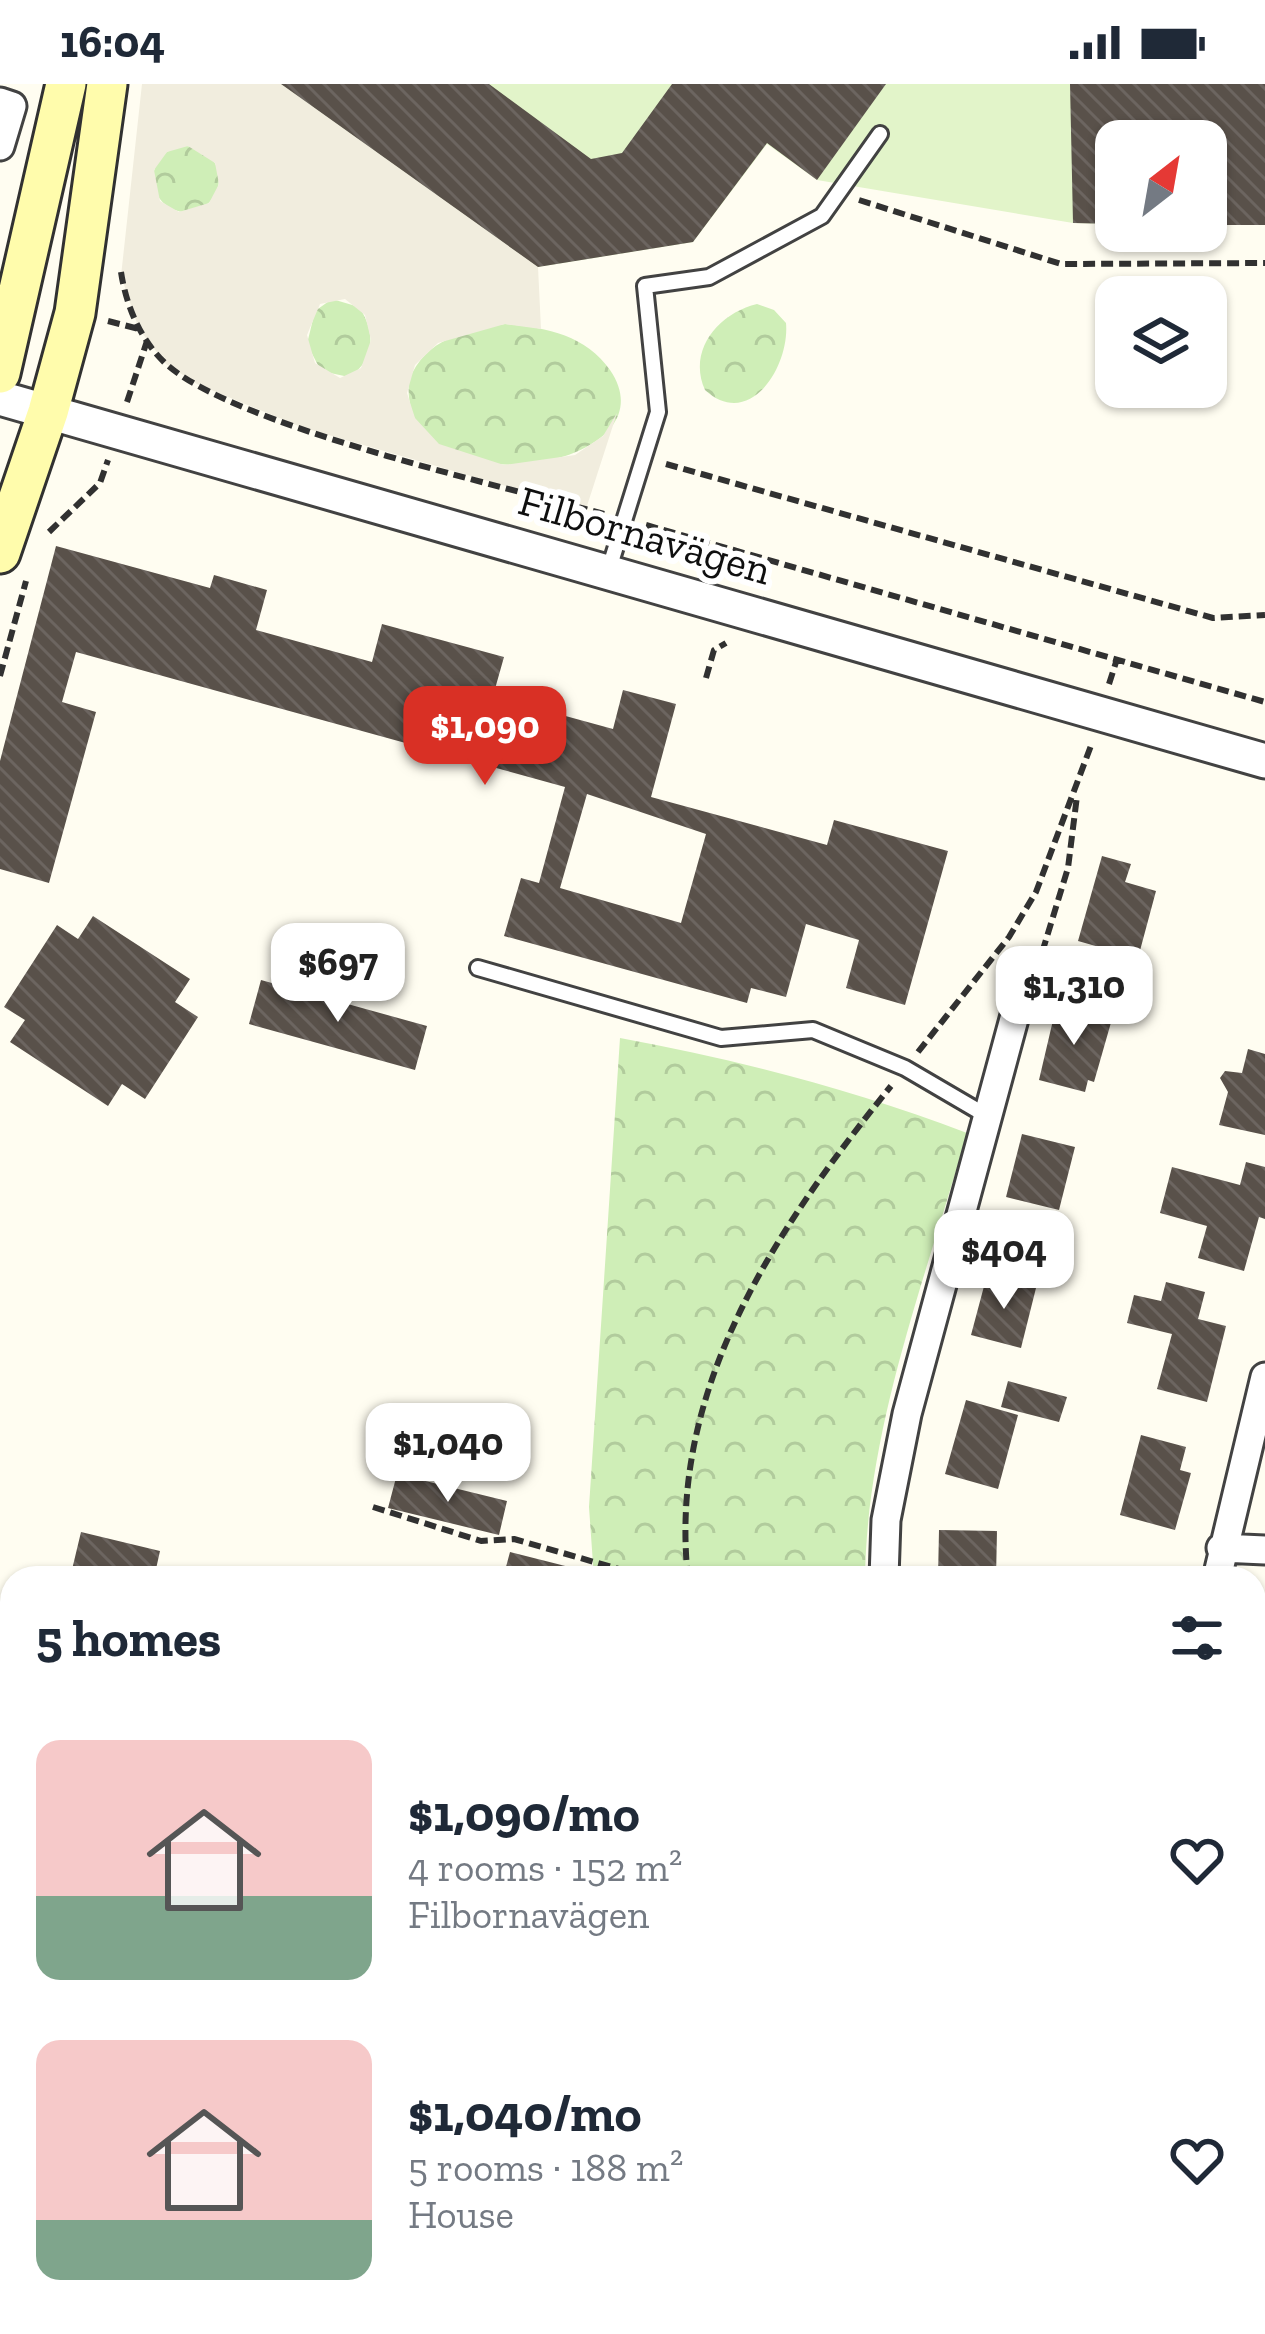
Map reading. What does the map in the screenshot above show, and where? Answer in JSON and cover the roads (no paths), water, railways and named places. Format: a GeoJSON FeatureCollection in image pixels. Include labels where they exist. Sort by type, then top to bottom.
{"type":"FeatureCollection","features":[{"type":"Feature","properties":{"kind":"main road"},"geometry":{"type":"LineString","coordinates":[[0,373],[66,84]]}},
{"type":"Feature","properties":{"kind":"main road"},"geometry":{"type":"LineString","coordinates":[[16,557],[82,268],[107,84]]}},
{"type":"Feature","properties":{"kind":"street"},"geometry":{"type":"LineString","coordinates":[[0,102],[12,106],[0,146]]}},
{"type":"Feature","properties":{"kind":"street","name":"Filbornavägen"},"geometry":{"type":"LineString","coordinates":[[0,398],[1265,761]]}},
{"type":"Feature","properties":{"kind":"street"},"geometry":{"type":"LineString","coordinates":[[884,1566],[886,1520],[907,1414],[1021,993]]}},
{"type":"Feature","properties":{"kind":"street"},"geometry":{"type":"LineString","coordinates":[[1219,1566],[1265,1377]]}},
{"type":"Feature","properties":{"kind":"street"},"geometry":{"type":"LineString","coordinates":[[1221,1547],[1265,1550]]}},
{"type":"Feature","properties":{"kind":"lane"},"geometry":{"type":"LineString","coordinates":[[608,572],[658,412],[644,286],[709,277],[822,216],[880,134]]}},
{"type":"Feature","properties":{"kind":"lane"},"geometry":{"type":"LineString","coordinates":[[478,968],[721,1038],[813,1030],[905,1068],[988,1116]]}}]}
